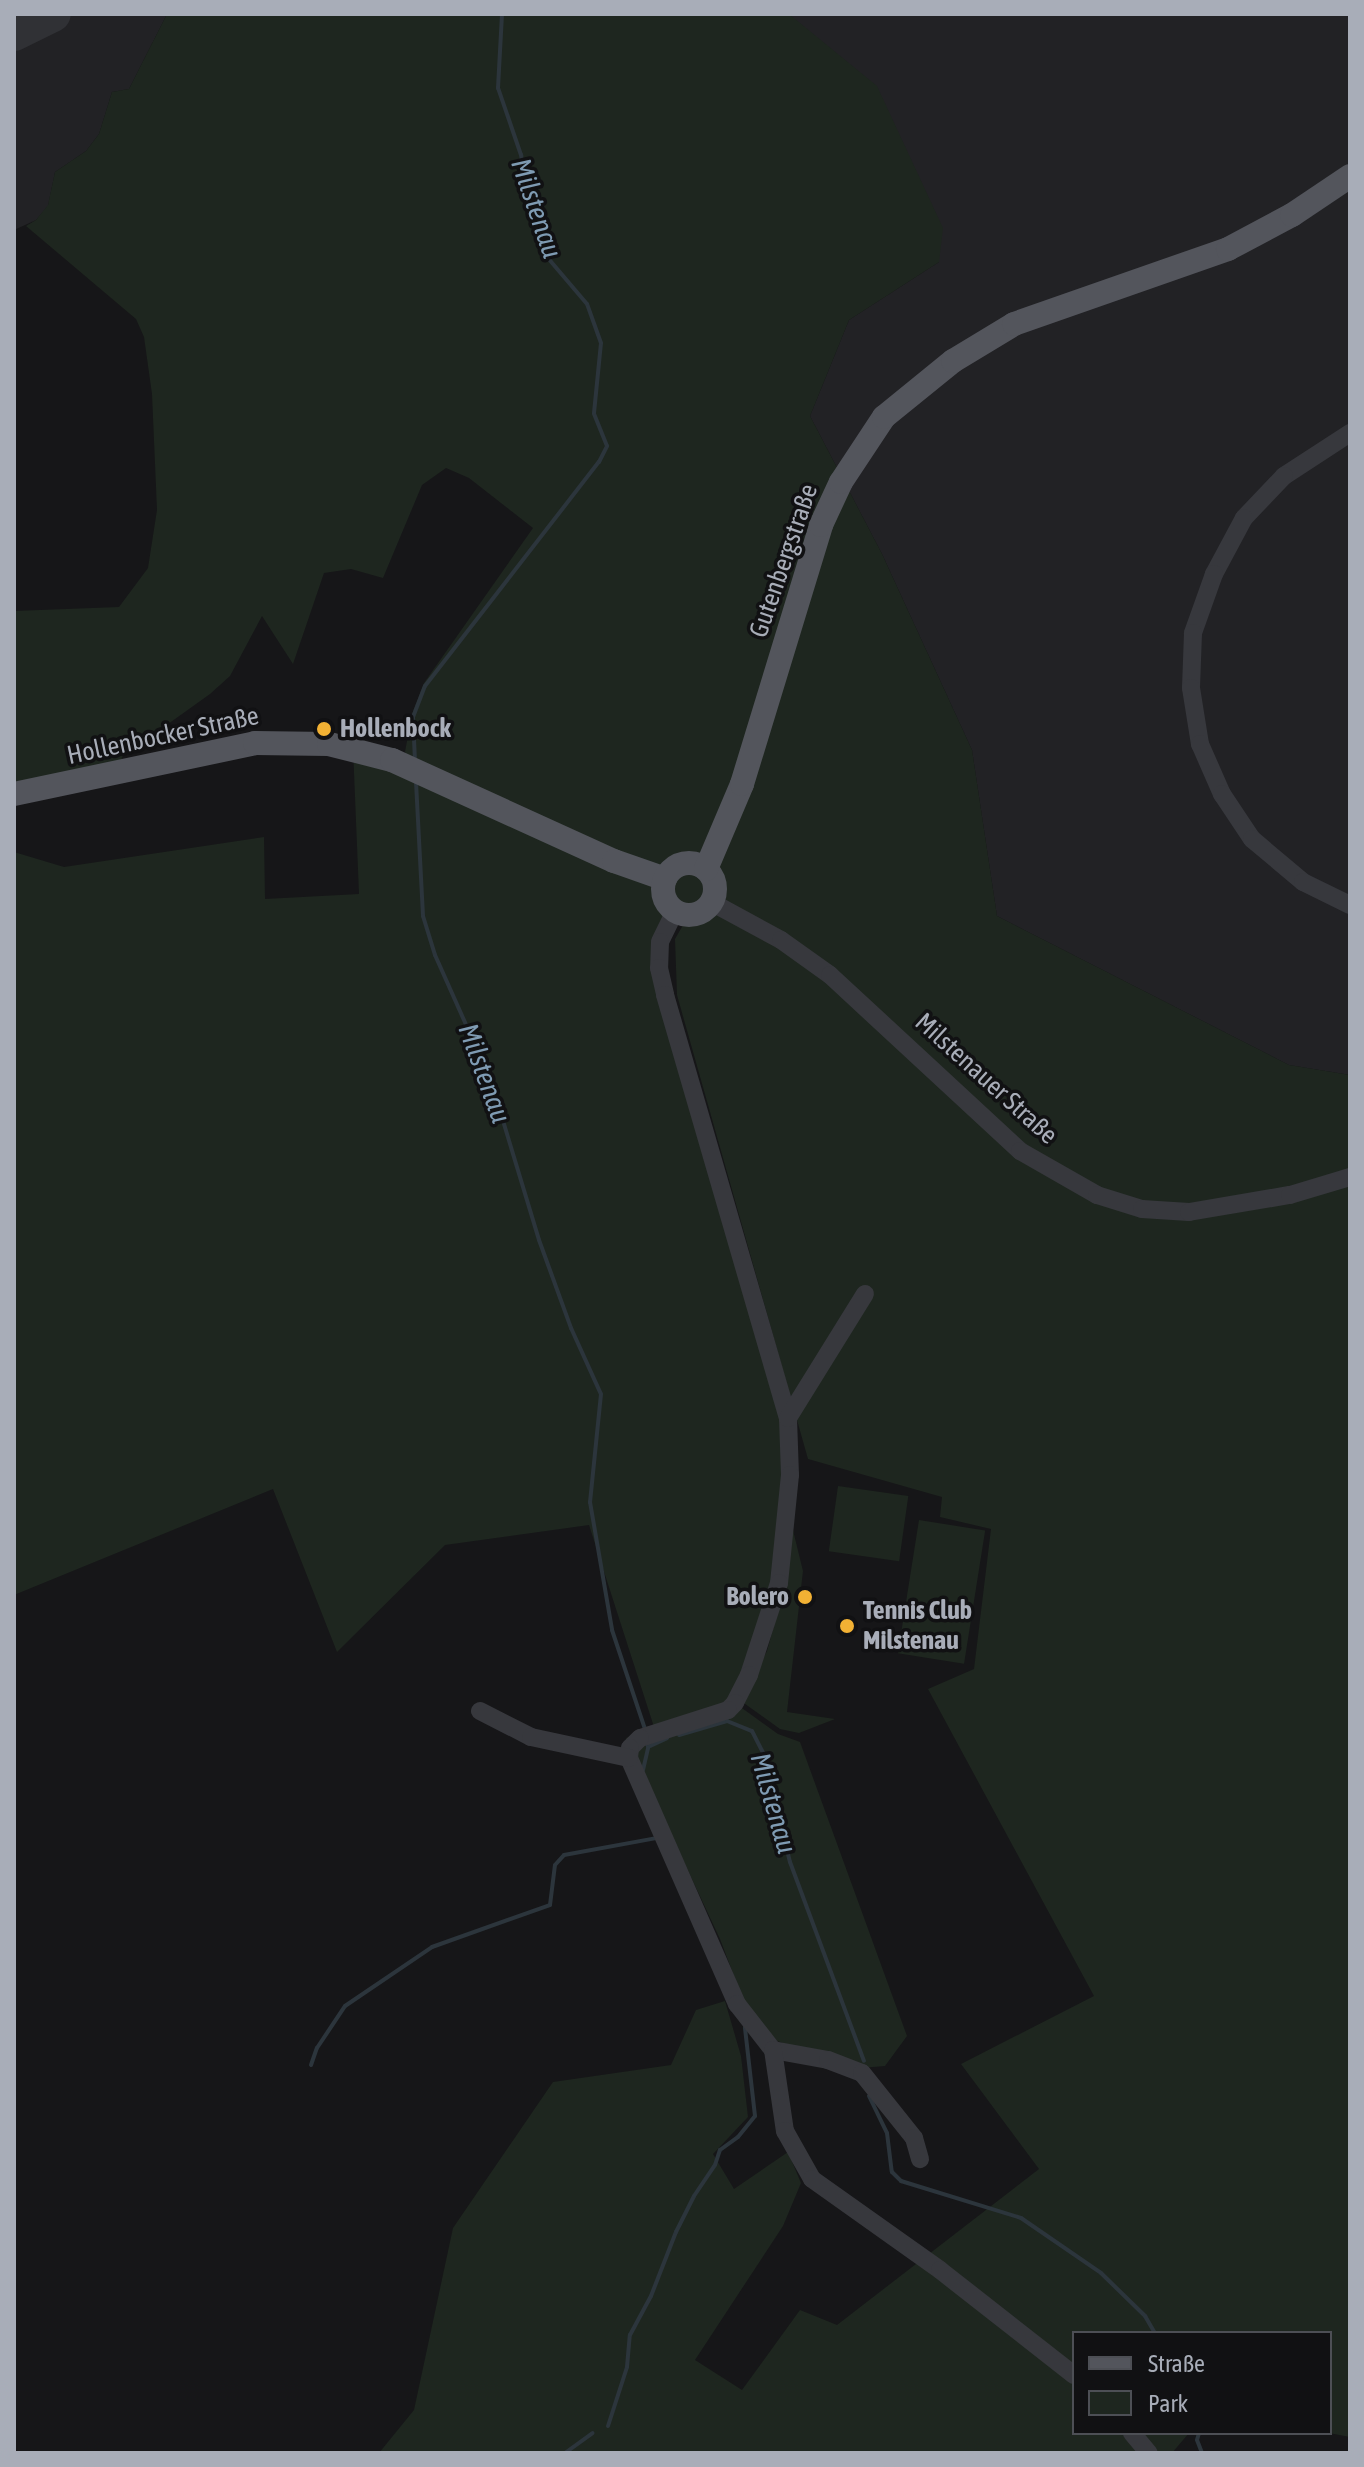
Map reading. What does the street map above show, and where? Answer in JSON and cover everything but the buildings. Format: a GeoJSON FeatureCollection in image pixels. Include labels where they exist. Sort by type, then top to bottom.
{"type":"FeatureCollection","features":[{"type":"Feature","properties":{"kind":"main road","name":"Gutenbergstraße"},"geometry":{"type":"LineString","coordinates":[[706,869],[742,784],[821,525],[841,482],[884,417],[953,361],[1014,324],[1228,249],[1292,215],[1350,176]]}},
{"type":"Feature","properties":{"kind":"main road","name":"Hollenbocker Straße"},"geometry":{"type":"LineString","coordinates":[[20,797],[255,743],[329,744],[416,771],[600,855],[665,879]]}},
{"type":"Feature","properties":{"kind":"main road"},"geometry":{"type":"LineString","coordinates":[[683,864],[706,869],[714,886],[711,902],[698,913],[675,911],[664,898],[665,879],[674,868],[683,864]]}},
{"type":"Feature","properties":{"kind":"street"},"geometry":{"type":"LineString","coordinates":[[1350,433],[1284,476],[1244,518],[1214,574],[1193,633],[1191,688],[1200,744],[1222,794],[1252,839],[1303,882],[1350,905]]}},
{"type":"Feature","properties":{"kind":"street","name":"Milstenauer Straße"},"geometry":{"type":"LineString","coordinates":[[711,902],[781,940],[830,975],[1020,1151],[1097,1195],[1142,1209],[1189,1212],[1290,1195],[1350,1177]]}},
{"type":"Feature","properties":{"kind":"street"},"geometry":{"type":"LineString","coordinates":[[675,911],[660,942],[665,995],[788,1418],[790,1475],[779,1583],[749,1675],[728,1710],[640,1738],[630,1748],[629,1758],[733,1997],[773,2050],[785,2131],[812,2179],[940,2270],[1072,2373]]}},
{"type":"Feature","properties":{"kind":"street"},"geometry":{"type":"LineString","coordinates":[[788,1418],[865,1294]]}},
{"type":"Feature","properties":{"kind":"street"},"geometry":{"type":"LineString","coordinates":[[480,1711],[531,1737],[629,1758]]}},
{"type":"Feature","properties":{"kind":"street"},"geometry":{"type":"LineString","coordinates":[[773,2050],[799,2052],[858,2070],[914,2138],[920,2159]]}},
{"type":"Feature","properties":{"kind":"street"},"geometry":{"type":"LineString","coordinates":[[1134,2435],[1149,2453]]}},
{"type":"Feature","properties":{"kind":"shaded area"},"geometry":{"type":"Polygon","coordinates":[[[14,14],[167,14],[129,89],[112,92],[99,134],[86,151],[55,172],[48,206],[36,220],[14,230],[14,14]]]}},
{"type":"Feature","properties":{"kind":"shaded area"},"geometry":{"type":"Polygon","coordinates":[[[789,14],[1350,14],[1350,1075],[1289,1065],[997,916],[972,750],[882,554],[810,416],[849,320],[939,262],[789,14]]]}},
{"type":"Feature","properties":{"kind":"green space"},"geometry":{"type":"Polygon","coordinates":[[[167,14],[789,14],[877,86],[943,228],[939,262],[849,320],[810,416],[882,554],[972,750],[997,916],[1289,1065],[1350,1075],[1350,2437],[1332,2434],[1332,2331],[1072,2331],[1072,2435],[1187,2435],[1172,2453],[379,2453],[414,2410],[453,2228],[553,2082],[671,2065],[696,2010],[725,2001],[741,2056],[748,2117],[713,2154],[734,2189],[788,2152],[801,2183],[783,2226],[695,2360],[742,2390],[800,2310],[837,2325],[1039,2169],[961,2064],[1094,1996],[928,1689],[974,1669],[991,1529],[940,1517],[942,1497],[808,1459],[677,995],[675,939],[683,925],[709,916],[681,914],[660,942],[788,1418],[779,1583],[735,1703],[778,1734],[800,1742],[907,2036],[885,2066],[861,2068],[777,2041],[744,2002],[720,1939],[626,1738],[654,1727],[589,1525],[445,1545],[337,1652],[273,1489],[14,1595],[14,852],[64,867],[264,837],[265,899],[359,894],[353,748],[408,766],[405,752],[412,714],[424,683],[533,528],[469,478],[446,468],[422,485],[383,578],[351,569],[324,573],[293,664],[262,616],[230,676],[122,757],[121,772],[14,794],[14,611],[119,607],[148,568],[157,510],[152,394],[144,337],[136,319],[26,226],[36,220],[48,205],[55,172],[86,151],[99,134],[112,92],[129,89],[167,14]]]}},
{"type":"Feature","properties":{"kind":"green space"},"geometry":{"type":"Polygon","coordinates":[[[838,1486],[908,1496],[899,1561],[829,1551],[838,1486]]]}},
{"type":"Feature","properties":{"kind":"green space"},"geometry":{"type":"Polygon","coordinates":[[[919,1520],[985,1530],[964,1664],[898,1653],[919,1520]]]}},
{"type":"Feature","properties":{"kind":"green space"},"geometry":{"type":"Polygon","coordinates":[[[791,1522],[803,1571],[787,1712],[835,1719],[799,1733],[780,1729],[741,1701],[767,1651],[786,1582],[791,1522]]]}},
{"type":"Feature","properties":{"kind":"waterway","name":"Milstenau"},"geometry":{"type":"LineString","coordinates":[[415,761],[413,717],[425,686],[599,462],[607,446],[594,413],[601,343],[587,304],[547,257],[523,188],[521,155],[498,88],[502,14]]}},
{"type":"Feature","properties":{"kind":"waterway","name":"Milstenau"},"geometry":{"type":"LineString","coordinates":[[416,782],[423,916],[435,955],[491,1081],[539,1240],[571,1328],[601,1394],[590,1502],[612,1630],[646,1732]]}},
{"type":"Feature","properties":{"kind":"waterway","name":"Milstenau"},"geometry":{"type":"LineString","coordinates":[[679,1735],[727,1721],[752,1731],[763,1753],[790,1862],[864,2061]]}},
{"type":"Feature","properties":{"kind":"waterway","name":"Milstenau"},"geometry":{"type":"LineString","coordinates":[[648,1740],[648,1747],[667,1738]]}},
{"type":"Feature","properties":{"kind":"waterway"},"geometry":{"type":"LineString","coordinates":[[643,1770],[648,1748]]}},
{"type":"Feature","properties":{"kind":"waterway"},"geometry":{"type":"LineString","coordinates":[[311,2065],[317,2048],[345,2006],[432,1947],[550,1905],[555,1865],[564,1855],[657,1838]]}},
{"type":"Feature","properties":{"kind":"waterway"},"geometry":{"type":"LineString","coordinates":[[608,2426],[627,2367],[630,2335],[651,2296],[676,2232],[694,2196],[715,2165],[720,2150],[738,2137],[755,2116],[745,2028]]}},
{"type":"Feature","properties":{"kind":"waterway","name":"Milstenau"},"geometry":{"type":"LineString","coordinates":[[869,2096],[887,2133],[892,2172],[901,2181],[1021,2218],[1101,2273],[1145,2316],[1154,2331]]}},
{"type":"Feature","properties":{"kind":"waterway"},"geometry":{"type":"LineString","coordinates":[[565,2453],[593,2433]]}},
{"type":"Feature","properties":{"kind":"waterway","name":"Milstenau"},"geometry":{"type":"LineString","coordinates":[[1198,2435],[1202,2453]]}},
{"type":"Feature","properties":{"kind":"taxiway"},"geometry":{"type":"LineString","coordinates":[[14,33],[53,14]]}},
{"type":"Feature","properties":{"kind":"place","name":"Hollenbock"},"geometry":{"type":"Point","coordinates":[324,729]}},
{"type":"Feature","properties":{"kind":"place","name":"Bolero"},"geometry":{"type":"Point","coordinates":[805,1597]}},
{"type":"Feature","properties":{"kind":"place","name":"Tennis Club Milstenau"},"geometry":{"type":"Point","coordinates":[847,1626]}}]}
